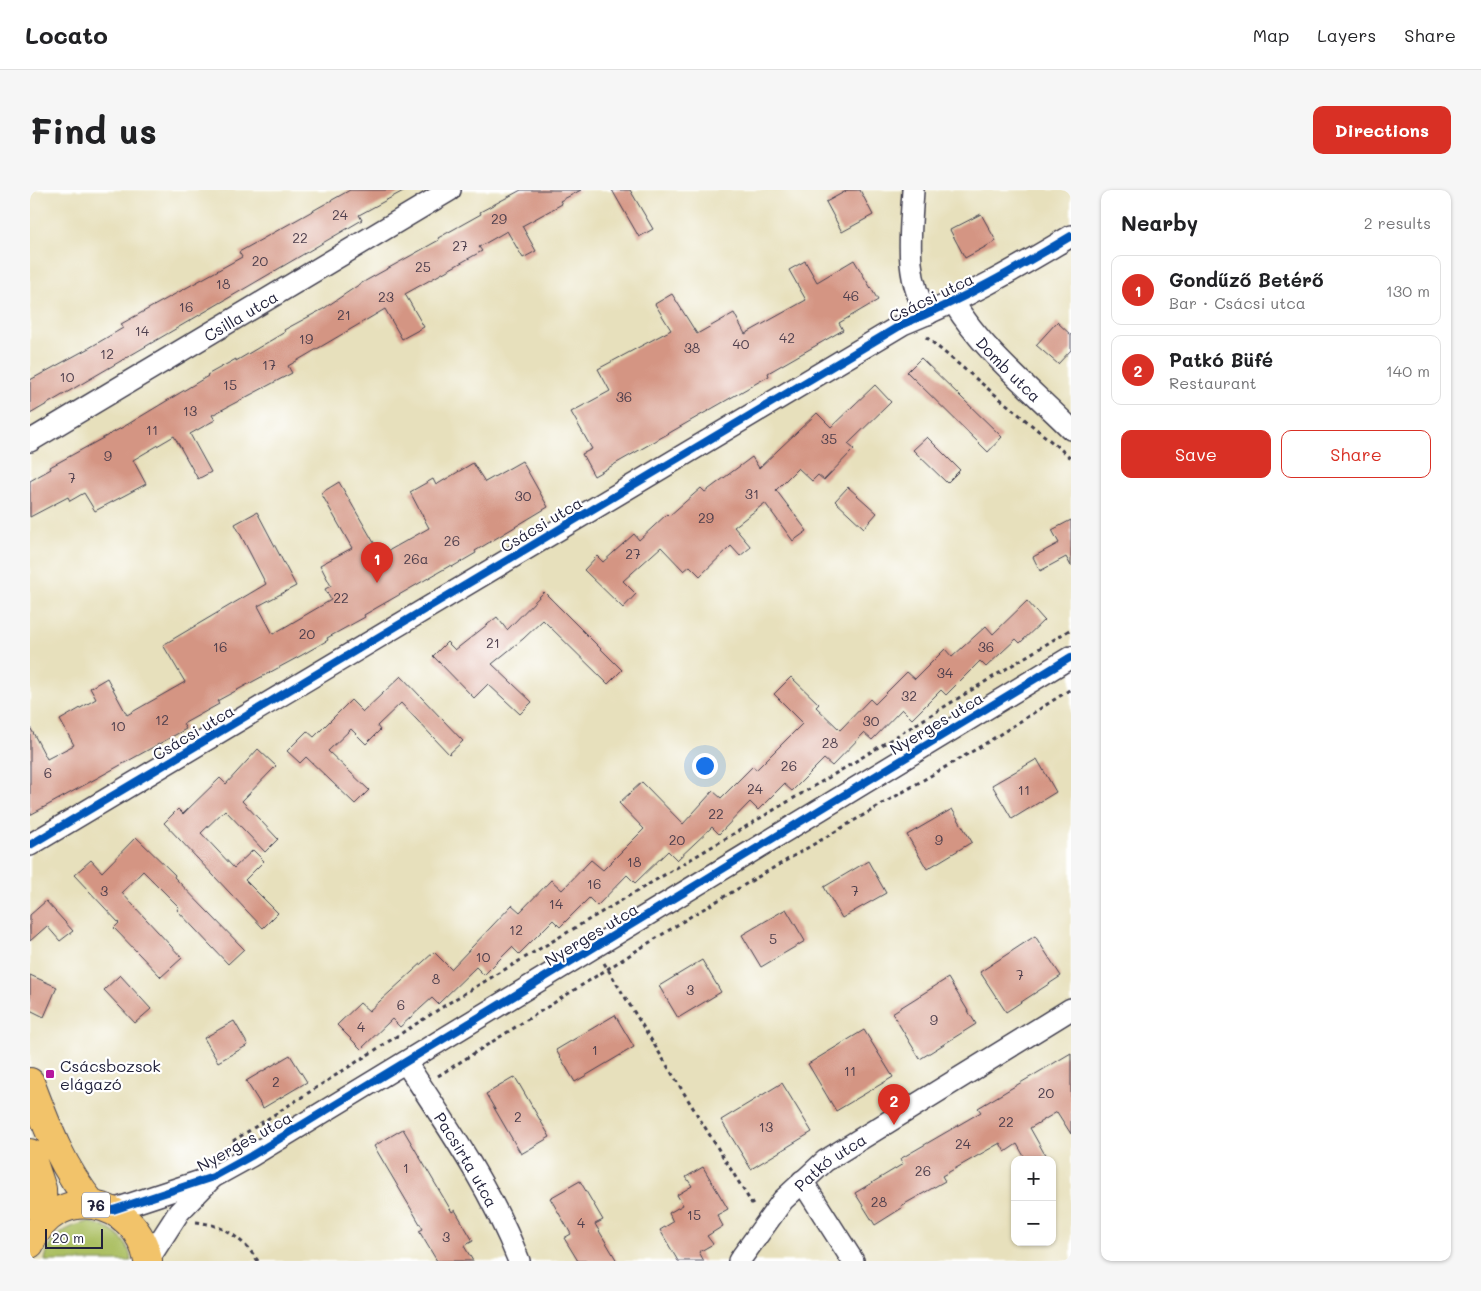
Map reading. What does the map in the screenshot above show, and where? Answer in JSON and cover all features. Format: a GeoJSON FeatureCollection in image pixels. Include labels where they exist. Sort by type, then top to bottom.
{"type":"FeatureCollection","features":[{"type":"Feature","properties":{"kind":"main road","name":"76"},"geometry":{"type":"LineString","coordinates":[[30,1082],[51,1138],[65,1168],[103,1208],[130,1223],[142,1240],[148,1260]]}},
{"type":"Feature","properties":{"kind":"main road","name":"76"},"geometry":{"type":"LineString","coordinates":[[30,1152],[42,1189],[37,1233]]}},
{"type":"Feature","properties":{"kind":"main road","name":"76"},"geometry":{"type":"LineString","coordinates":[[37,1233],[66,1208],[103,1208]]}},
{"type":"Feature","properties":{"kind":"street","name":"Csilla utca"},"geometry":{"type":"LineString","coordinates":[[30,441],[450,190]]}},
{"type":"Feature","properties":{"kind":"street"},"geometry":{"type":"LineString","coordinates":[[912,190],[910,264],[918,300],[928,314]]}},
{"type":"Feature","properties":{"kind":"street","name":"Csácsi utca"},"geometry":{"type":"LineString","coordinates":[[30,845],[903,324],[954,302],[1071,236]]}},
{"type":"Feature","properties":{"kind":"street","name":"Domb utca"},"geometry":{"type":"LineString","coordinates":[[954,302],[965,320],[985,344],[1071,429]]}},
{"type":"Feature","properties":{"kind":"street","name":"Nyerges utca"},"geometry":{"type":"LineString","coordinates":[[103,1208],[213,1177],[406,1063],[1071,657]]}},
{"type":"Feature","properties":{"kind":"street","name":"Patkó utca"},"geometry":{"type":"LineString","coordinates":[[739,1261],[783,1200],[825,1161],[1071,1009]]}},
{"type":"Feature","properties":{"kind":"street","name":"Pacsirta utca"},"geometry":{"type":"LineString","coordinates":[[406,1063],[480,1178],[501,1219],[519,1261]]}},
{"type":"Feature","properties":{"kind":"street","name":"Nyerges utca"},"geometry":{"type":"LineString","coordinates":[[148,1260],[180,1212],[213,1177]]}},
{"type":"Feature","properties":{"kind":"street"},"geometry":{"type":"LineString","coordinates":[[802,1181],[853,1261]]}},
{"type":"Feature","properties":{"kind":"path"},"geometry":{"type":"LineString","coordinates":[[903,324],[909,335],[928,337],[1071,458]]}},
{"type":"Feature","properties":{"kind":"path"},"geometry":{"type":"LineString","coordinates":[[225,1146],[455,999],[826,779],[1071,629]]}},
{"type":"Feature","properties":{"kind":"path"},"geometry":{"type":"LineString","coordinates":[[422,1087],[693,915],[983,745],[1071,689]]}},
{"type":"Feature","properties":{"kind":"path"},"geometry":{"type":"LineString","coordinates":[[594,948],[764,1224]]}},
{"type":"Feature","properties":{"kind":"path"},"geometry":{"type":"LineString","coordinates":[[188,1221],[213,1224],[233,1234],[244,1243],[258,1261]]}},
{"type":"Feature","properties":{"kind":"green space"},"geometry":{"type":"Polygon","coordinates":[[[89,1222],[111,1230],[117,1235],[127,1246],[131,1261],[45,1261],[54,1239],[73,1226],[89,1222]]]}},
{"type":"Feature","properties":{"kind":"building"},"geometry":{"type":"Polygon","coordinates":[[[350,190],[405,190],[359,215],[362,220],[30,414],[30,380],[123,328],[121,324],[242,257],[239,252],[350,190]]]}},
{"type":"Feature","properties":{"kind":"building"},"geometry":{"type":"Polygon","coordinates":[[[521,190],[581,190],[560,201],[562,204],[522,226],[536,251],[523,258],[507,231],[479,247],[482,251],[405,294],[424,327],[402,339],[385,309],[288,366],[292,373],[212,415],[215,420],[190,434],[211,472],[198,479],[174,436],[133,460],[146,484],[95,511],[84,493],[70,501],[68,497],[30,517],[30,481],[51,469],[50,467],[125,426],[207,375],[236,359],[236,361],[285,332],[284,330],[323,309],[360,284],[439,240],[438,238],[481,214],[480,212],[521,190]]]}},
{"type":"Feature","properties":{"kind":"building"},"geometry":{"type":"Polygon","coordinates":[[[612,190],[630,190],[653,229],[639,237],[612,190]]]}},
{"type":"Feature","properties":{"kind":"building"},"geometry":{"type":"Polygon","coordinates":[[[848,190],[860,190],[873,215],[842,232],[826,202],[848,190]]]}},
{"type":"Feature","properties":{"kind":"building"},"geometry":{"type":"Polygon","coordinates":[[[981,214],[996,241],[965,258],[950,230],[981,214]]]}},
{"type":"Feature","properties":{"kind":"building"},"geometry":{"type":"Polygon","coordinates":[[[854,260],[878,300],[839,323],[843,330],[768,373],[769,376],[594,476],[582,454],[592,449],[571,412],[610,391],[598,369],[671,330],[655,304],[672,294],[697,334],[734,313],[745,334],[806,300],[789,270],[805,261],[817,282],[854,260]]]}},
{"type":"Feature","properties":{"kind":"building"},"geometry":{"type":"Polygon","coordinates":[[[1057,322],[1071,335],[1071,350],[1058,364],[1036,345],[1057,322]]]}},
{"type":"Feature","properties":{"kind":"building"},"geometry":{"type":"Polygon","coordinates":[[[921,358],[1002,437],[988,452],[907,372],[921,358]]]}},
{"type":"Feature","properties":{"kind":"building"},"geometry":{"type":"Polygon","coordinates":[[[875,385],[891,402],[848,444],[854,449],[824,480],[818,475],[812,481],[798,468],[776,490],[807,531],[793,541],[765,503],[734,527],[751,547],[740,556],[731,546],[700,576],[690,566],[684,571],[661,547],[623,581],[636,594],[623,608],[584,570],[597,556],[603,562],[634,534],[639,540],[667,514],[669,516],[701,488],[705,492],[752,457],[759,468],[817,413],[831,427],[875,385]]]}},
{"type":"Feature","properties":{"kind":"building"},"geometry":{"type":"Polygon","coordinates":[[[927,437],[960,470],[947,483],[913,450],[927,437]]]}},
{"type":"Feature","properties":{"kind":"building"},"geometry":{"type":"Polygon","coordinates":[[[522,461],[548,507],[475,551],[476,553],[452,567],[451,565],[364,615],[365,617],[327,638],[328,640],[217,701],[219,704],[183,724],[186,729],[30,815],[30,727],[47,759],[74,745],[60,720],[96,699],[90,688],[107,678],[127,715],[185,682],[163,645],[266,584],[235,524],[257,512],[296,586],[258,606],[273,634],[331,600],[325,589],[331,586],[320,565],[352,548],[321,493],[339,482],[381,555],[429,528],[410,492],[433,479],[436,485],[473,463],[485,482],[522,461]]]}},
{"type":"Feature","properties":{"kind":"building"},"geometry":{"type":"Polygon","coordinates":[[[848,487],[877,513],[864,528],[835,501],[848,487]]]}},
{"type":"Feature","properties":{"kind":"building"},"geometry":{"type":"Polygon","coordinates":[[[1071,520],[1071,566],[1066,557],[1040,571],[1033,557],[1059,543],[1052,530],[1071,520]]]}},
{"type":"Feature","properties":{"kind":"building"},"geometry":{"type":"Polygon","coordinates":[[[544,592],[622,670],[608,684],[543,620],[492,664],[532,702],[520,714],[488,684],[474,698],[433,656],[447,642],[455,650],[497,617],[507,630],[544,592]]]}},
{"type":"Feature","properties":{"kind":"building"},"geometry":{"type":"Polygon","coordinates":[[[1027,601],[1044,620],[1020,643],[1016,639],[986,667],[980,661],[946,695],[941,690],[912,719],[902,709],[872,740],[864,733],[832,766],[824,759],[792,791],[784,784],[758,810],[750,802],[719,834],[712,827],[677,860],[668,851],[635,883],[627,875],[597,906],[589,898],[560,927],[553,920],[519,954],[512,947],[484,975],[476,967],[438,1004],[432,998],[400,1027],[392,1019],[361,1049],[337,1025],[360,1003],[369,1011],[434,952],[451,969],[512,905],[520,912],[551,880],[562,890],[591,860],[603,870],[644,829],[619,803],[642,782],[683,824],[713,791],[721,798],[753,766],[756,770],[803,723],[774,694],[791,677],[819,704],[816,707],[840,730],[870,699],[875,704],[907,672],[915,679],[945,649],[952,657],[986,626],[993,634],[1027,601]]]}},
{"type":"Feature","properties":{"kind":"building"},"geometry":{"type":"Polygon","coordinates":[[[401,676],[463,741],[449,754],[401,703],[377,726],[380,730],[366,744],[351,729],[328,751],[369,790],[355,804],[306,757],[300,763],[287,751],[307,731],[314,737],[351,700],[363,712],[401,676]]]}},
{"type":"Feature","properties":{"kind":"building"},"geometry":{"type":"Polygon","coordinates":[[[258,749],[276,766],[242,801],[278,839],[265,852],[225,810],[201,833],[234,868],[253,850],[264,861],[245,880],[278,913],[263,928],[164,823],[178,809],[183,814],[220,778],[226,784],[258,749]]]}},
{"type":"Feature","properties":{"kind":"building"},"geometry":{"type":"Polygon","coordinates":[[[1037,759],[1056,792],[1012,819],[992,785],[1037,759]]]}},
{"type":"Feature","properties":{"kind":"building"},"geometry":{"type":"Polygon","coordinates":[[[952,809],[972,842],[927,869],[907,835],[952,809]]]}},
{"type":"Feature","properties":{"kind":"building"},"geometry":{"type":"Polygon","coordinates":[[[136,837],[175,875],[174,877],[244,949],[228,964],[177,910],[179,907],[143,871],[122,893],[182,958],[161,977],[114,928],[119,923],[74,875],[91,860],[102,872],[136,837]]]}},
{"type":"Feature","properties":{"kind":"building"},"geometry":{"type":"Polygon","coordinates":[[[868,861],[886,893],[842,918],[824,887],[868,861]]]}},
{"type":"Feature","properties":{"kind":"building"},"geometry":{"type":"Polygon","coordinates":[[[46,901],[73,931],[60,941],[47,926],[30,941],[30,915],[46,901]]]}},
{"type":"Feature","properties":{"kind":"building"},"geometry":{"type":"Polygon","coordinates":[[[786,909],[805,941],[761,967],[742,935],[786,909]]]}},
{"type":"Feature","properties":{"kind":"building"},"geometry":{"type":"Polygon","coordinates":[[[1035,936],[1061,976],[1006,1012],[980,972],[1035,936]]]}},
{"type":"Feature","properties":{"kind":"building"},"geometry":{"type":"Polygon","coordinates":[[[702,960],[721,992],[678,1018],[659,986],[702,960]]]}},
{"type":"Feature","properties":{"kind":"building"},"geometry":{"type":"Polygon","coordinates":[[[30,975],[57,987],[44,1017],[30,1010],[30,975]]]}},
{"type":"Feature","properties":{"kind":"building"},"geometry":{"type":"Polygon","coordinates":[[[120,975],[151,1009],[135,1023],[104,990],[120,975]]]}},
{"type":"Feature","properties":{"kind":"building"},"geometry":{"type":"Polygon","coordinates":[[[948,978],[976,1024],[920,1059],[892,1013],[948,978]]]}},
{"type":"Feature","properties":{"kind":"building"},"geometry":{"type":"Polygon","coordinates":[[[615,1015],[634,1047],[575,1082],[556,1050],[615,1015]]]}},
{"type":"Feature","properties":{"kind":"building"},"geometry":{"type":"Polygon","coordinates":[[[234,1021],[248,1045],[218,1062],[204,1038],[234,1021]]]}},
{"type":"Feature","properties":{"kind":"building"},"geometry":{"type":"Polygon","coordinates":[[[864,1030],[893,1077],[836,1111],[808,1064],[864,1030]]]}},
{"type":"Feature","properties":{"kind":"building"},"geometry":{"type":"Polygon","coordinates":[[[1071,1053],[1071,1134],[1057,1112],[1030,1128],[1046,1156],[1024,1156],[1017,1144],[1005,1152],[1000,1143],[942,1176],[945,1181],[901,1206],[902,1208],[875,1225],[855,1193],[903,1164],[900,1159],[981,1112],[978,1108],[1071,1053]]]}},
{"type":"Feature","properties":{"kind":"building"},"geometry":{"type":"Polygon","coordinates":[[[290,1055],[307,1082],[263,1108],[246,1081],[290,1055]]]}},
{"type":"Feature","properties":{"kind":"building"},"geometry":{"type":"Polygon","coordinates":[[[515,1077],[550,1137],[521,1154],[486,1094],[515,1077]]]}},
{"type":"Feature","properties":{"kind":"building"},"geometry":{"type":"Polygon","coordinates":[[[782,1083],[812,1132],[751,1169],[721,1120],[782,1083]]]}},
{"type":"Feature","properties":{"kind":"building"},"geometry":{"type":"Polygon","coordinates":[[[403,1129],[452,1212],[455,1210],[473,1241],[464,1246],[473,1261],[437,1261],[419,1231],[423,1229],[374,1146],[403,1129]]]}},
{"type":"Feature","properties":{"kind":"building"},"geometry":{"type":"Polygon","coordinates":[[[703,1167],[728,1209],[717,1215],[723,1226],[707,1236],[713,1244],[699,1252],[704,1261],[678,1261],[660,1230],[673,1222],[669,1213],[683,1205],[677,1195],[692,1186],[686,1177],[703,1167]]]}},
{"type":"Feature","properties":{"kind":"building"},"geometry":{"type":"Polygon","coordinates":[[[580,1181],[603,1220],[595,1224],[617,1261],[578,1261],[564,1238],[571,1234],[550,1198],[580,1181]]]}},
{"type":"Feature","properties":{"kind":"cycle path"},"geometry":{"type":"LineString","coordinates":[[30,845],[903,324],[989,283],[1071,236]]}},
{"type":"Feature","properties":{"kind":"cycle path"},"geometry":{"type":"LineString","coordinates":[[113,1210],[213,1177],[251,1156],[1071,657]]}},
{"type":"Feature","properties":{"kind":"place","name":"Gondűző Betérő"},"geometry":{"type":"Point","coordinates":[377,583]}},
{"type":"Feature","properties":{"kind":"place","name":"Csácsbozsok elágazó"},"geometry":{"type":"Point","coordinates":[50,1074]}},
{"type":"Feature","properties":{"kind":"place","name":"Patkó Büfé"},"geometry":{"type":"Point","coordinates":[894,1125]}}]}
